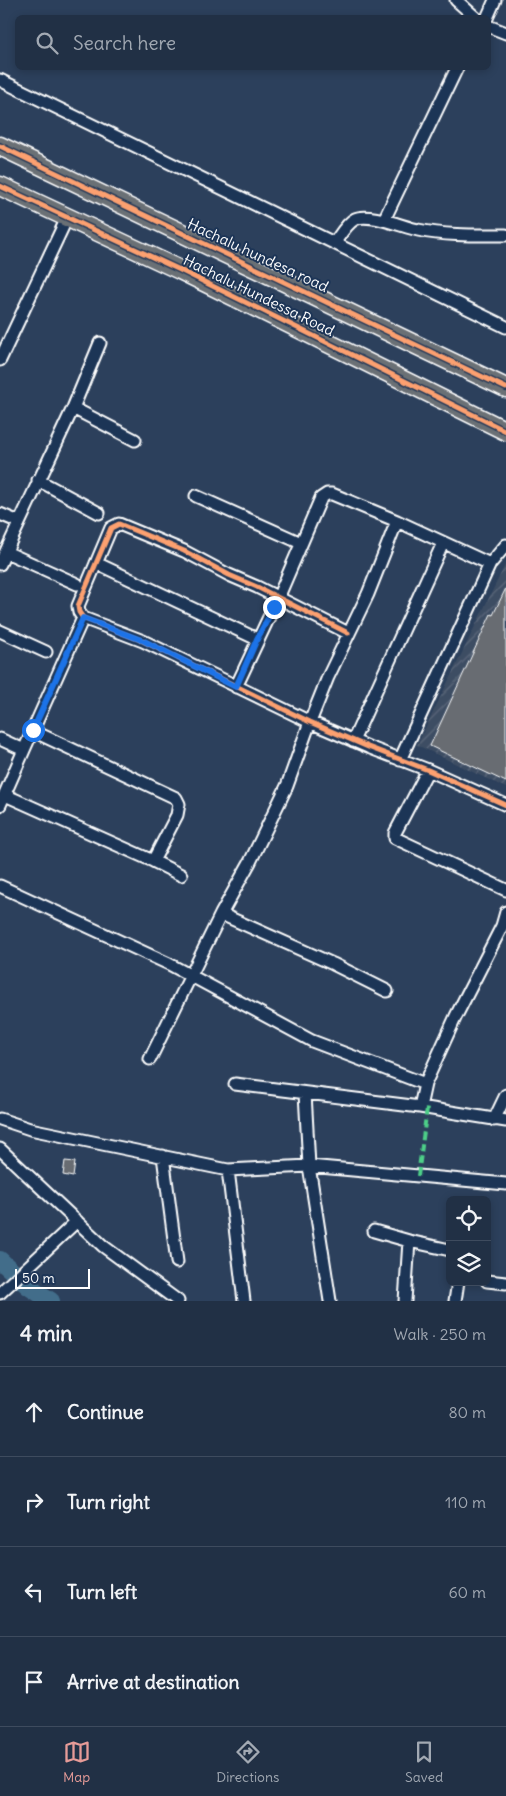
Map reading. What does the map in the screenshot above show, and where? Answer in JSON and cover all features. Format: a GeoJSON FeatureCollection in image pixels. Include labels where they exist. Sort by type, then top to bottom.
{"type":"FeatureCollection","features":[{"type":"Feature","properties":{"kind":"main road","name":"Hachalu hundesa road"},"geometry":{"type":"LineString","coordinates":[[0,146],[506,388]]}},
{"type":"Feature","properties":{"kind":"main road","name":"Hachalu Hundessa Road"},"geometry":{"type":"LineString","coordinates":[[0,186],[180,270],[506,431]]}},
{"type":"Feature","properties":{"kind":"street"},"geometry":{"type":"LineString","coordinates":[[456,0],[473,15]]}},
{"type":"Feature","properties":{"kind":"street"},"geometry":{"type":"LineString","coordinates":[[488,15],[495,0]]}},
{"type":"Feature","properties":{"kind":"street"},"geometry":{"type":"LineString","coordinates":[[491,27],[506,33]]}},
{"type":"Feature","properties":{"kind":"street"},"geometry":{"type":"LineString","coordinates":[[384,220],[455,70]]}},
{"type":"Feature","properties":{"kind":"street"},"geometry":{"type":"LineString","coordinates":[[0,80],[506,326]]}},
{"type":"Feature","properties":{"kind":"street"},"geometry":{"type":"LineString","coordinates":[[0,360],[67,218]]}},
{"type":"Feature","properties":{"kind":"street"},"geometry":{"type":"LineString","coordinates":[[335,242],[349,224],[356,219],[384,220],[417,230],[455,235],[506,235]]}},
{"type":"Feature","properties":{"kind":"street"},"geometry":{"type":"LineString","coordinates":[[0,564],[73,408],[100,343]]}},
{"type":"Feature","properties":{"kind":"street"},"geometry":{"type":"LineString","coordinates":[[73,408],[135,440]]}},
{"type":"Feature","properties":{"kind":"street"},"geometry":{"type":"LineString","coordinates":[[38,480],[99,513]]}},
{"type":"Feature","properties":{"kind":"street"},"geometry":{"type":"LineString","coordinates":[[236,687],[278,598],[321,498],[327,494],[332,494],[397,521],[490,564]]}},
{"type":"Feature","properties":{"kind":"street"},"geometry":{"type":"LineString","coordinates":[[196,496],[301,543]]}},
{"type":"Feature","properties":{"kind":"street"},"geometry":{"type":"LineString","coordinates":[[0,514],[19,522]]}},
{"type":"Feature","properties":{"kind":"street"},"geometry":{"type":"LineString","coordinates":[[150,1059],[221,914],[250,862],[287,786],[310,722],[348,634],[368,594],[397,521]]}},
{"type":"Feature","properties":{"kind":"street"},"geometry":{"type":"LineString","coordinates":[[348,634],[184,552],[119,524],[111,528],[78,606],[83,618],[144,641],[310,722],[428,770],[506,805]]}},
{"type":"Feature","properties":{"kind":"street"},"geometry":{"type":"LineString","coordinates":[[353,741],[443,543]]}},
{"type":"Feature","properties":{"kind":"street"},"geometry":{"type":"LineString","coordinates":[[400,760],[490,564],[506,545]]}},
{"type":"Feature","properties":{"kind":"street"},"geometry":{"type":"LineString","coordinates":[[6,552],[77,584]]}},
{"type":"Feature","properties":{"kind":"street"},"geometry":{"type":"LineString","coordinates":[[96,563],[257,639]]}},
{"type":"Feature","properties":{"kind":"street"},"geometry":{"type":"LineString","coordinates":[[83,618],[3,800],[153,861],[180,875]]}},
{"type":"Feature","properties":{"kind":"street"},"geometry":{"type":"LineString","coordinates":[[0,631],[46,652]]}},
{"type":"Feature","properties":{"kind":"street"},"geometry":{"type":"LineString","coordinates":[[33,730],[176,798],[179,804],[177,814],[153,861]]}},
{"type":"Feature","properties":{"kind":"street"},"geometry":{"type":"LineString","coordinates":[[0,739],[24,750]]}},
{"type":"Feature","properties":{"kind":"street"},"geometry":{"type":"LineString","coordinates":[[428,770],[395,833],[395,838],[506,890]]}},
{"type":"Feature","properties":{"kind":"street"},"geometry":{"type":"LineString","coordinates":[[0,886],[191,975],[312,1041],[425,1084]]}},
{"type":"Feature","properties":{"kind":"street"},"geometry":{"type":"LineString","coordinates":[[420,1107],[425,1084],[456,1016],[502,926],[506,912]]}},
{"type":"Feature","properties":{"kind":"street"},"geometry":{"type":"LineString","coordinates":[[221,914],[333,964],[387,991]]}},
{"type":"Feature","properties":{"kind":"street"},"geometry":{"type":"LineString","coordinates":[[235,1084],[420,1107],[500,1120],[506,1095]]}},
{"type":"Feature","properties":{"kind":"street"},"geometry":{"type":"LineString","coordinates":[[305,1093],[309,1166],[330,1301]]}},
{"type":"Feature","properties":{"kind":"street"},"geometry":{"type":"LineString","coordinates":[[0,1119],[30,1129],[228,1170],[309,1166],[506,1184]]}},
{"type":"Feature","properties":{"kind":"street"},"geometry":{"type":"LineString","coordinates":[[0,1149],[103,1246],[178,1301]]}},
{"type":"Feature","properties":{"kind":"street"},"geometry":{"type":"LineString","coordinates":[[163,1156],[177,1262]]}},
{"type":"Feature","properties":{"kind":"street"},"geometry":{"type":"LineString","coordinates":[[228,1170],[244,1301]]}},
{"type":"Feature","properties":{"kind":"street"},"geometry":{"type":"LineString","coordinates":[[3,1290],[76,1221]]}},
{"type":"Feature","properties":{"kind":"street"},"geometry":{"type":"LineString","coordinates":[[374,1231],[446,1249]]}},
{"type":"Feature","properties":{"kind":"street"},"geometry":{"type":"LineString","coordinates":[[404,1301],[409,1241]]}},
{"type":"Feature","properties":{"kind":"street"},"geometry":{"type":"LineString","coordinates":[[491,1281],[506,1283]]}},
{"type":"Feature","properties":{"kind":"street"},"geometry":{"type":"LineString","coordinates":[[454,1301],[457,1286]]}},
{"type":"Feature","properties":{"kind":"shaded area"},"geometry":{"type":"Polygon","coordinates":[[[506,563],[506,788],[417,745],[506,563]]]}},
{"type":"Feature","properties":{"kind":"building"},"geometry":{"type":"Polygon","coordinates":[[[506,588],[506,782],[430,746],[491,614],[493,615],[506,588]]]}},
{"type":"Feature","properties":{"kind":"building"},"geometry":{"type":"Polygon","coordinates":[[[65,1161],[75,1162],[73,1177],[63,1175],[65,1161]]]}},
{"type":"Feature","properties":{"kind":"waterway"},"geometry":{"type":"LineString","coordinates":[[0,1260],[28,1286],[51,1301]]}},
{"type":"Feature","properties":{"kind":"marked path"},"geometry":{"type":"LineString","coordinates":[[418,1176],[427,1108]]}},
{"type":"Feature","properties":{"kind":"cycle path"},"geometry":{"type":"LineString","coordinates":[[0,146],[506,388]]}},
{"type":"Feature","properties":{"kind":"cycle path"},"geometry":{"type":"LineString","coordinates":[[0,186],[180,270],[506,431]]}},
{"type":"Feature","properties":{"kind":"cycle path"},"geometry":{"type":"LineString","coordinates":[[348,633],[184,551],[119,524],[111,528],[78,606],[83,618],[143,641],[310,722],[428,770],[506,805]]}},
{"type":"Feature","properties":{"kind":"route"},"geometry":{"type":"LineString","coordinates":[[33,730],[83,618],[144,641],[236,687],[257,639],[274,607]]}}]}
